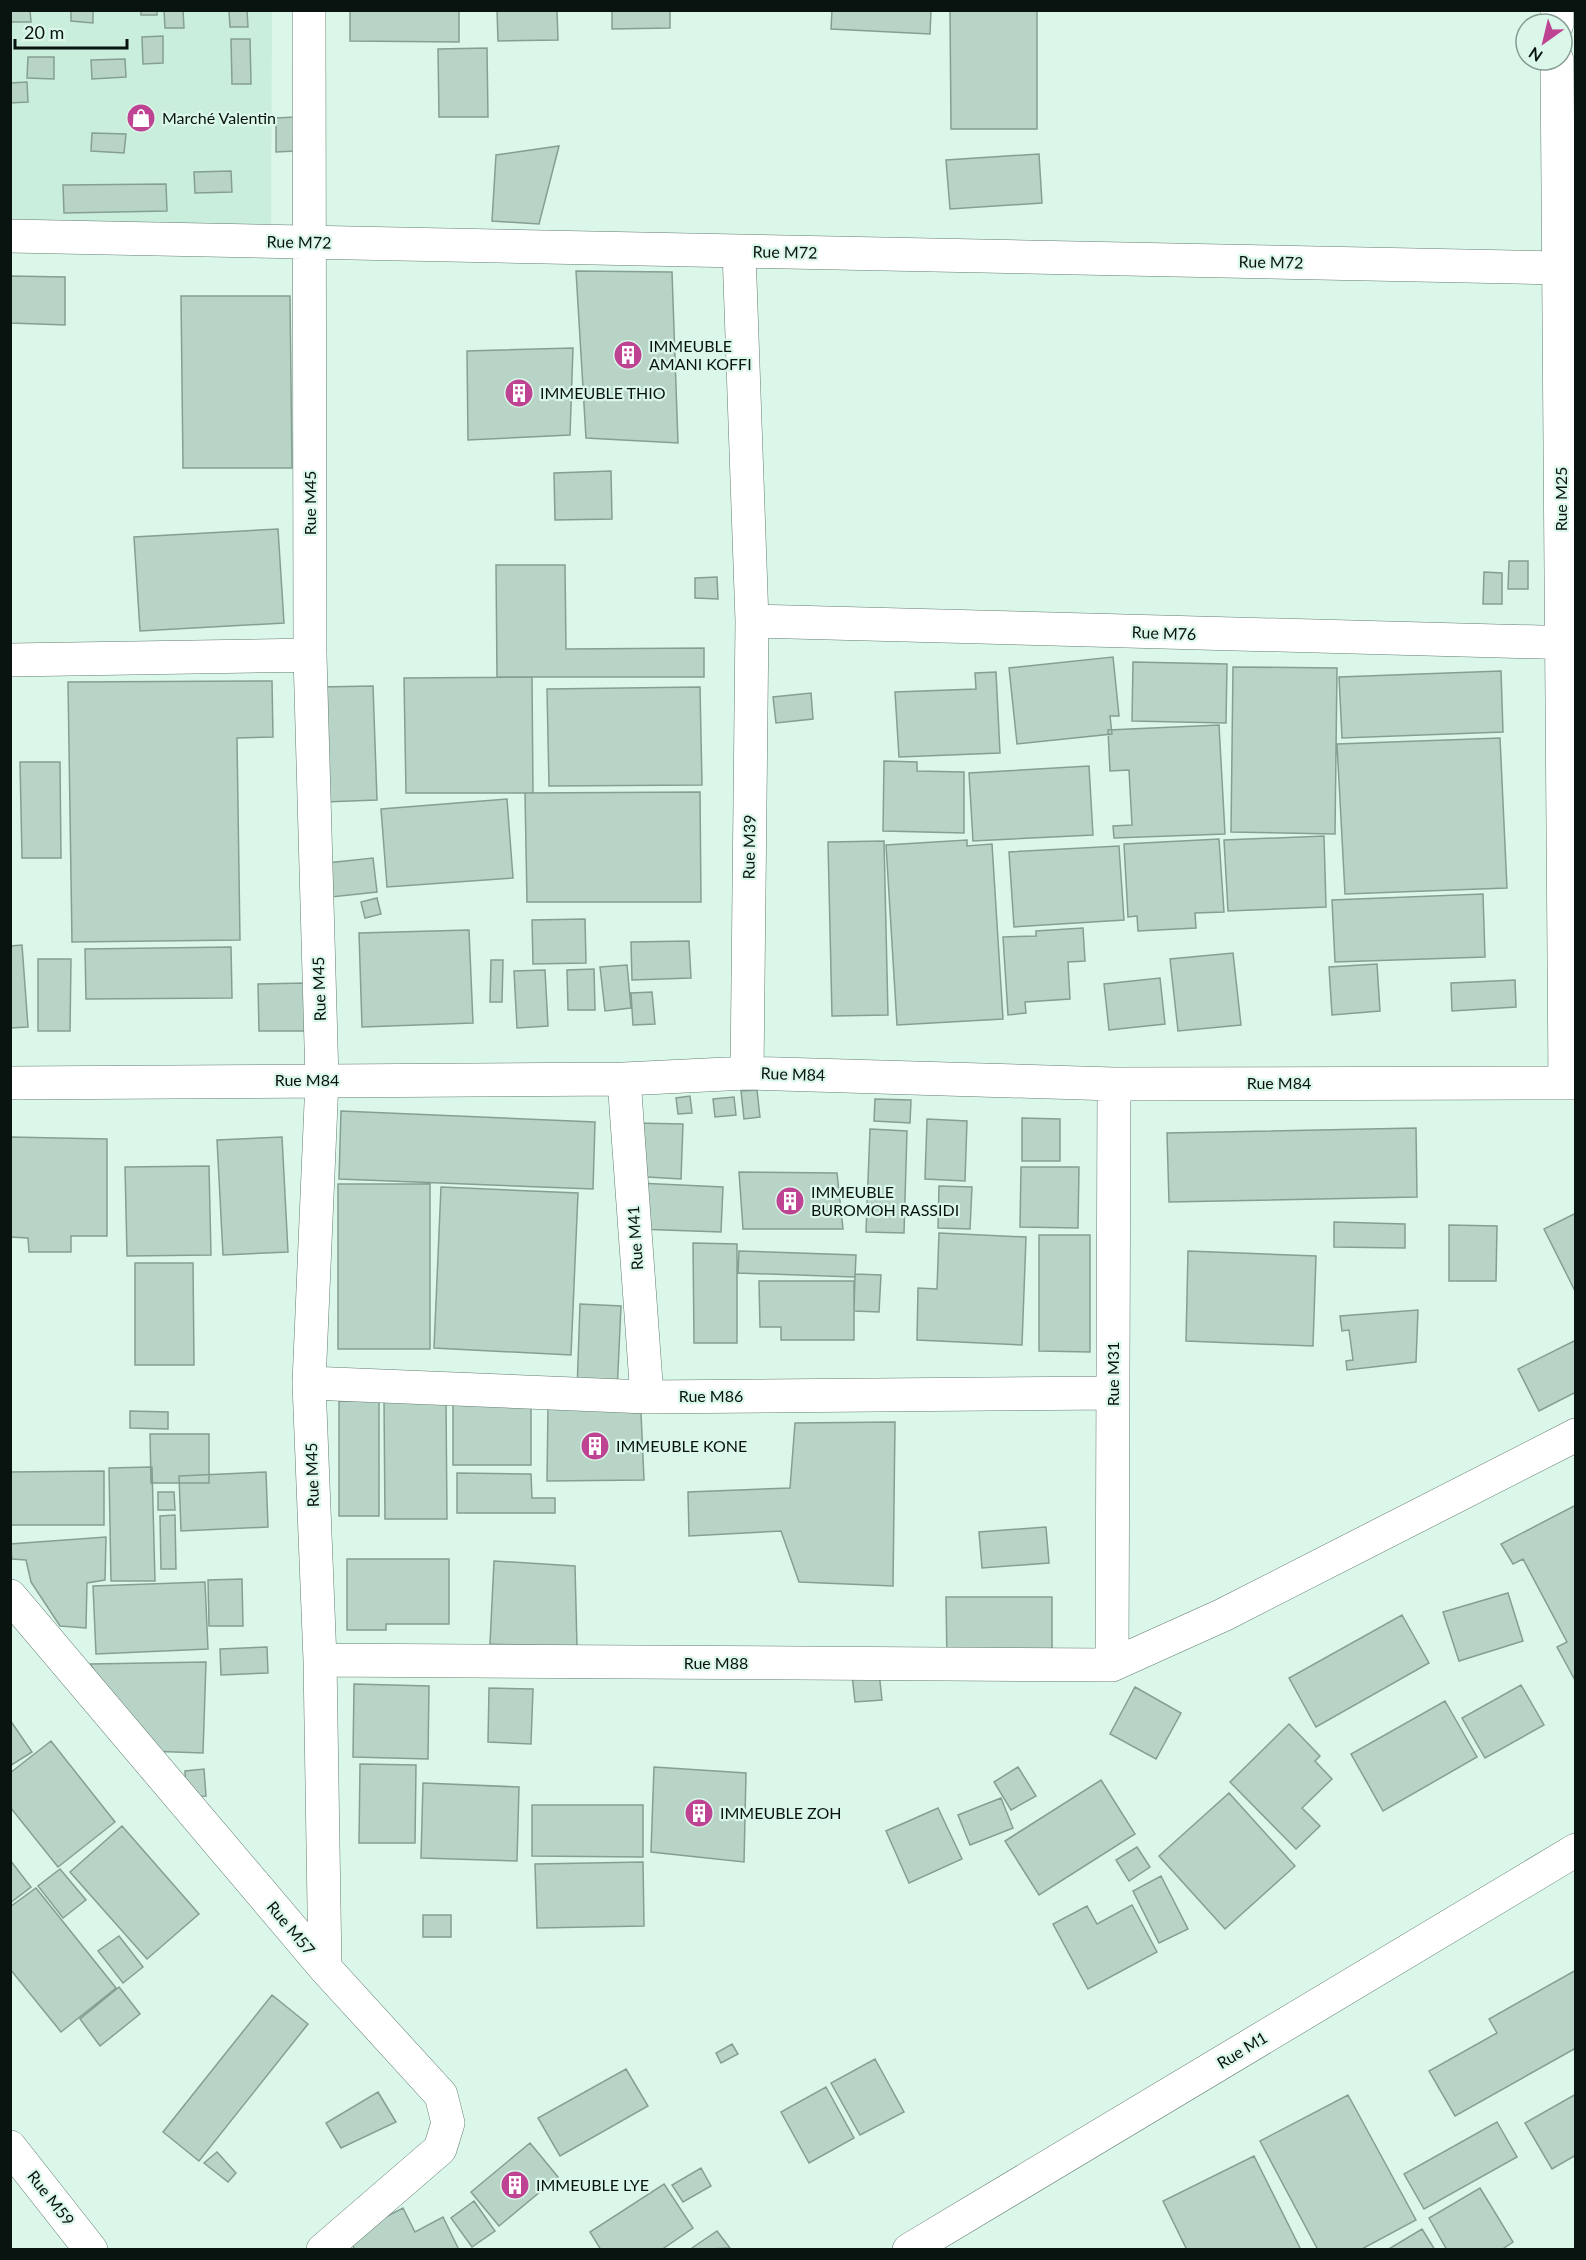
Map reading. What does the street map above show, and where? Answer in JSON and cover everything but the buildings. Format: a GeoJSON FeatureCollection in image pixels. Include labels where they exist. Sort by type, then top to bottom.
{"type":"FeatureCollection","features":[{"type":"Feature","properties":{"kind":"street","name":"Rue M45"},"geometry":{"type":"LineString","coordinates":[[309,10],[310,655],[322,1080],[309,1383],[320,1660],[325,1968]]}},
{"type":"Feature","properties":{"kind":"street","name":"Rue M25"},"geometry":{"type":"LineString","coordinates":[[1557,72],[1559,268],[1569,644],[1570,1083]]}},
{"type":"Feature","properties":{"kind":"street","name":"Rue M72"},"geometry":{"type":"LineString","coordinates":[[10,236],[1559,268]]}},
{"type":"Feature","properties":{"kind":"street","name":"Rue M39"},"geometry":{"type":"LineString","coordinates":[[739,251],[752,621],[747,1073]]}},
{"type":"Feature","properties":{"kind":"street","name":"Rue M76"},"geometry":{"type":"LineString","coordinates":[[752,621],[1569,644]]}},
{"type":"Feature","properties":{"kind":"street"},"geometry":{"type":"LineString","coordinates":[[10,660],[310,655]]}},
{"type":"Feature","properties":{"kind":"street","name":"Rue M84"},"geometry":{"type":"LineString","coordinates":[[10,1083],[624,1079],[747,1073],[1114,1084],[1570,1083]]}},
{"type":"Feature","properties":{"kind":"street","name":"Rue M41"},"geometry":{"type":"LineString","coordinates":[[624,1079],[646,1397]]}},
{"type":"Feature","properties":{"kind":"street","name":"Rue M31"},"geometry":{"type":"LineString","coordinates":[[1112,1665],[1114,1084]]}},
{"type":"Feature","properties":{"kind":"street","name":"Rue M86"},"geometry":{"type":"LineString","coordinates":[[309,1383],[646,1397],[1113,1393]]}},
{"type":"Feature","properties":{"kind":"street"},"geometry":{"type":"LineString","coordinates":[[1112,1665],[1223,1615],[1575,1435]]}},
{"type":"Feature","properties":{"kind":"street","name":"Rue M57"},"geometry":{"type":"LineString","coordinates":[[10,1596],[325,1968],[441,2095],[448,2123],[440,2149],[323,2250]]}},
{"type":"Feature","properties":{"kind":"street","name":"Rue M88"},"geometry":{"type":"LineString","coordinates":[[320,1660],[1112,1665]]}},
{"type":"Feature","properties":{"kind":"street","name":"Rue M1"},"geometry":{"type":"LineString","coordinates":[[909,2250],[1575,1850]]}},
{"type":"Feature","properties":{"kind":"street","name":"Rue M59"},"geometry":{"type":"LineString","coordinates":[[10,2147],[91,2250]]}},
{"type":"Feature","properties":{"kind":"shaded area","name":"Marché Valentin"},"geometry":{"type":"Polygon","coordinates":[[[11,11],[272,11],[271,232],[11,226],[11,11]]]}},
{"type":"Feature","properties":{"kind":"place","name":"Marché Valentin"},"geometry":{"type":"Point","coordinates":[141,118]}},
{"type":"Feature","properties":{"kind":"place","name":"IMMEUBLE AMANI KOFFI"},"geometry":{"type":"Point","coordinates":[628,355]}},
{"type":"Feature","properties":{"kind":"place","name":"IMMEUBLE THIO"},"geometry":{"type":"Point","coordinates":[519,393]}},
{"type":"Feature","properties":{"kind":"place","name":"IMMEUBLE BUROMOH RASSIDI"},"geometry":{"type":"Point","coordinates":[790,1201]}},
{"type":"Feature","properties":{"kind":"place","name":"IMMEUBLE KONE"},"geometry":{"type":"Point","coordinates":[595,1446]}},
{"type":"Feature","properties":{"kind":"place","name":"IMMEUBLE ZOH"},"geometry":{"type":"Point","coordinates":[699,1813]}},
{"type":"Feature","properties":{"kind":"place","name":"IMMEUBLE LYE"},"geometry":{"type":"Point","coordinates":[515,2185]}}]}
